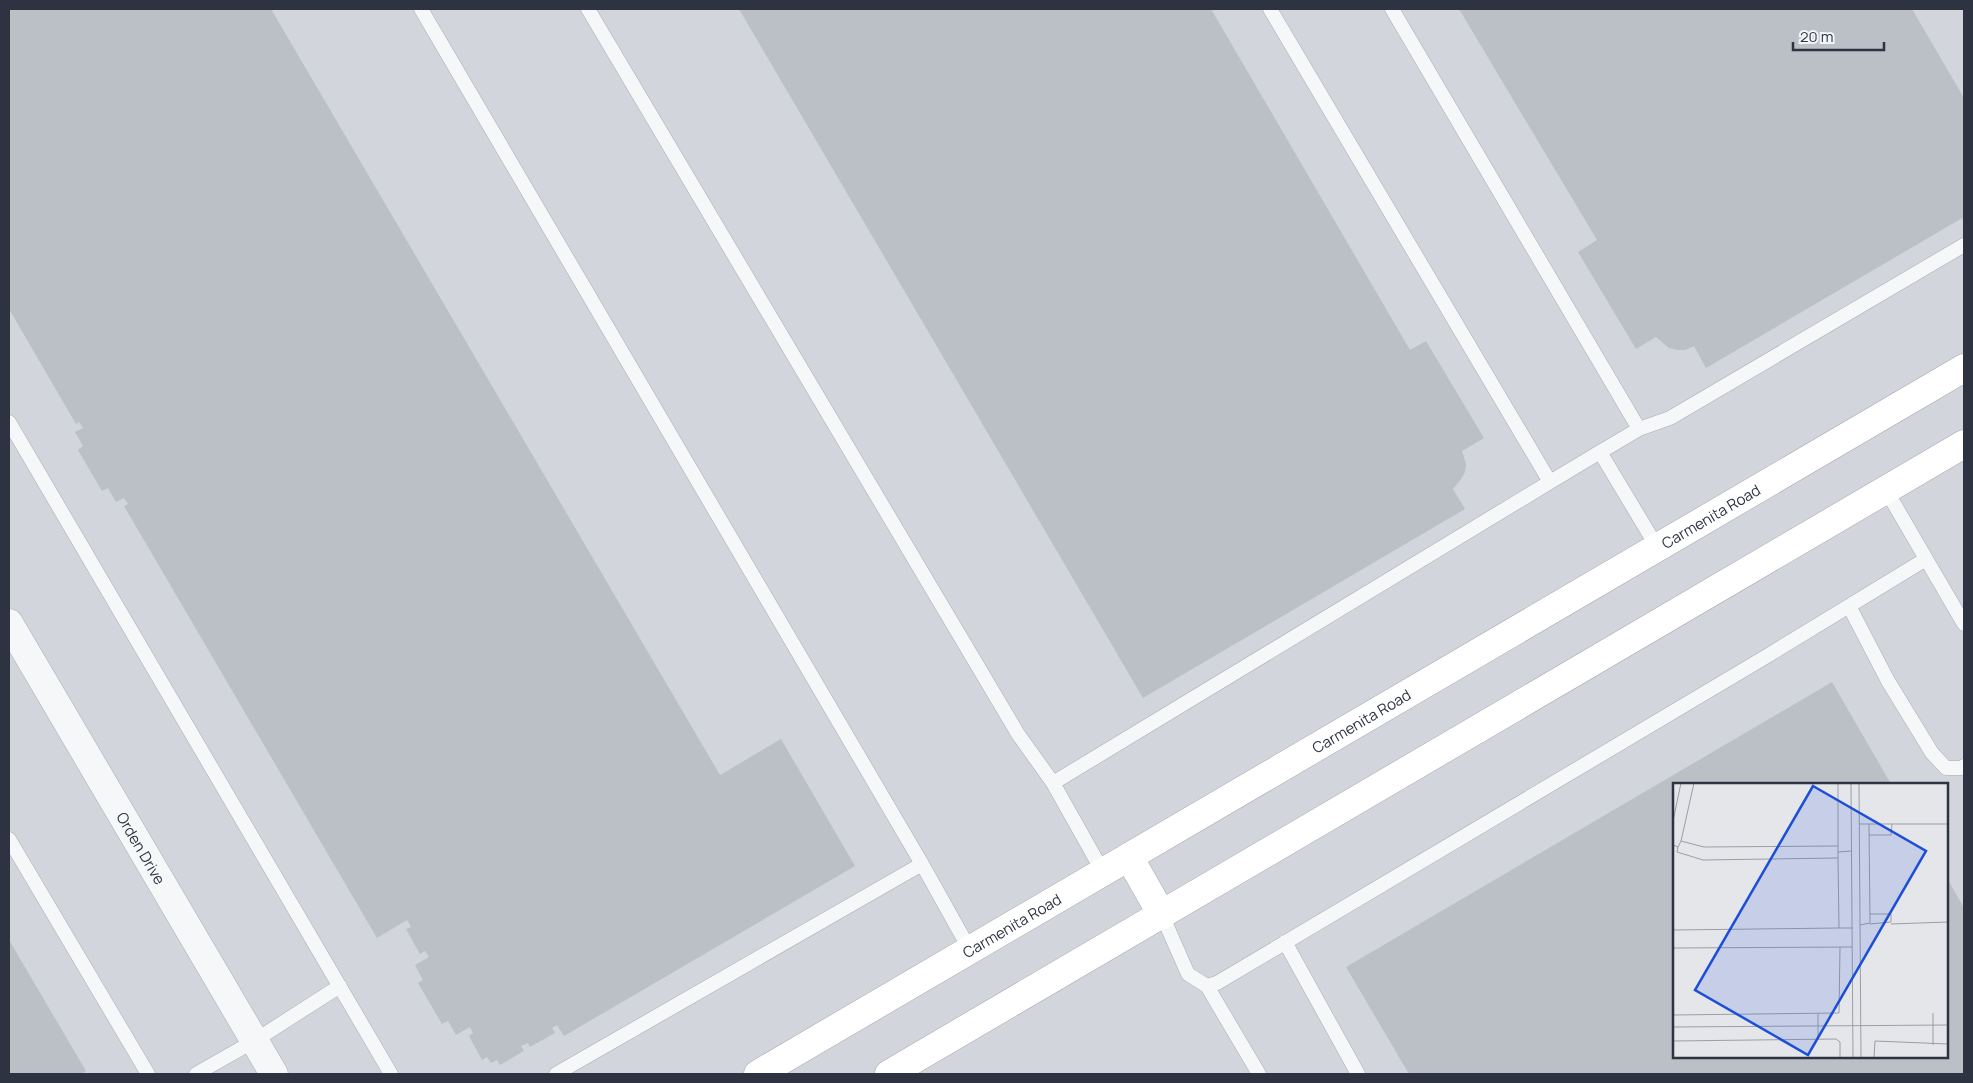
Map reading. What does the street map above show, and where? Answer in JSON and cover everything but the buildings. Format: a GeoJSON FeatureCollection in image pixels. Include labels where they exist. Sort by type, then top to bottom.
{"type":"FeatureCollection","features":[{"type":"Feature","properties":{"kind":"main road","name":"Carmenita Road"},"geometry":{"type":"LineString","coordinates":[[758,1074],[1964,368]]}},
{"type":"Feature","properties":{"kind":"main road"},"geometry":{"type":"LineString","coordinates":[[889,1074],[1886,490],[1961,453]]}},
{"type":"Feature","properties":{"kind":"main road"},"geometry":{"type":"LineString","coordinates":[[1129,857],[1162,915]]}},
{"type":"Feature","properties":{"kind":"street","name":"Orden Drive"},"geometry":{"type":"LineString","coordinates":[[9,623],[274,1074]]}},
{"type":"Feature","properties":{"kind":"lane"},"geometry":{"type":"LineString","coordinates":[[421,9],[922,864],[970,950]]}},
{"type":"Feature","properties":{"kind":"lane"},"geometry":{"type":"LineString","coordinates":[[588,9],[1018,734],[1053,783],[1103,872]]}},
{"type":"Feature","properties":{"kind":"lane"},"geometry":{"type":"LineString","coordinates":[[1270,9],[1550,482]]}},
{"type":"Feature","properties":{"kind":"lane"},"geometry":{"type":"LineString","coordinates":[[1392,9],[1639,429]]}},
{"type":"Feature","properties":{"kind":"lane"},"geometry":{"type":"LineString","coordinates":[[1053,783],[1600,452],[1639,429],[1670,418],[1964,245]]}},
{"type":"Feature","properties":{"kind":"lane"},"geometry":{"type":"LineString","coordinates":[[9,422],[391,1074]]}},
{"type":"Feature","properties":{"kind":"lane"},"geometry":{"type":"LineString","coordinates":[[1600,452],[1657,548]]}},
{"type":"Feature","properties":{"kind":"lane"},"geometry":{"type":"LineString","coordinates":[[1886,490],[1964,624]]}},
{"type":"Feature","properties":{"kind":"lane"},"geometry":{"type":"LineString","coordinates":[[1207,986],[1217,983],[1926,559]]}},
{"type":"Feature","properties":{"kind":"lane"},"geometry":{"type":"LineString","coordinates":[[1849,606],[1888,681],[1932,753],[1946,768],[1961,768],[1964,766]]}},
{"type":"Feature","properties":{"kind":"lane"},"geometry":{"type":"LineString","coordinates":[[9,839],[148,1074]]}},
{"type":"Feature","properties":{"kind":"lane"},"geometry":{"type":"LineString","coordinates":[[556,1074],[922,864]]}},
{"type":"Feature","properties":{"kind":"lane"},"geometry":{"type":"LineString","coordinates":[[1162,915],[1188,974],[1207,986],[1259,1074]]}},
{"type":"Feature","properties":{"kind":"lane"},"geometry":{"type":"LineString","coordinates":[[1284,942],[1358,1074]]}},
{"type":"Feature","properties":{"kind":"lane"},"geometry":{"type":"LineString","coordinates":[[196,1074],[254,1041],[340,986]]}},
{"type":"Feature","properties":{"kind":"shaded area"},"geometry":{"type":"Polygon","coordinates":[[[9,9],[1964,9],[1964,1074],[9,1074],[9,9]]]}}]}
